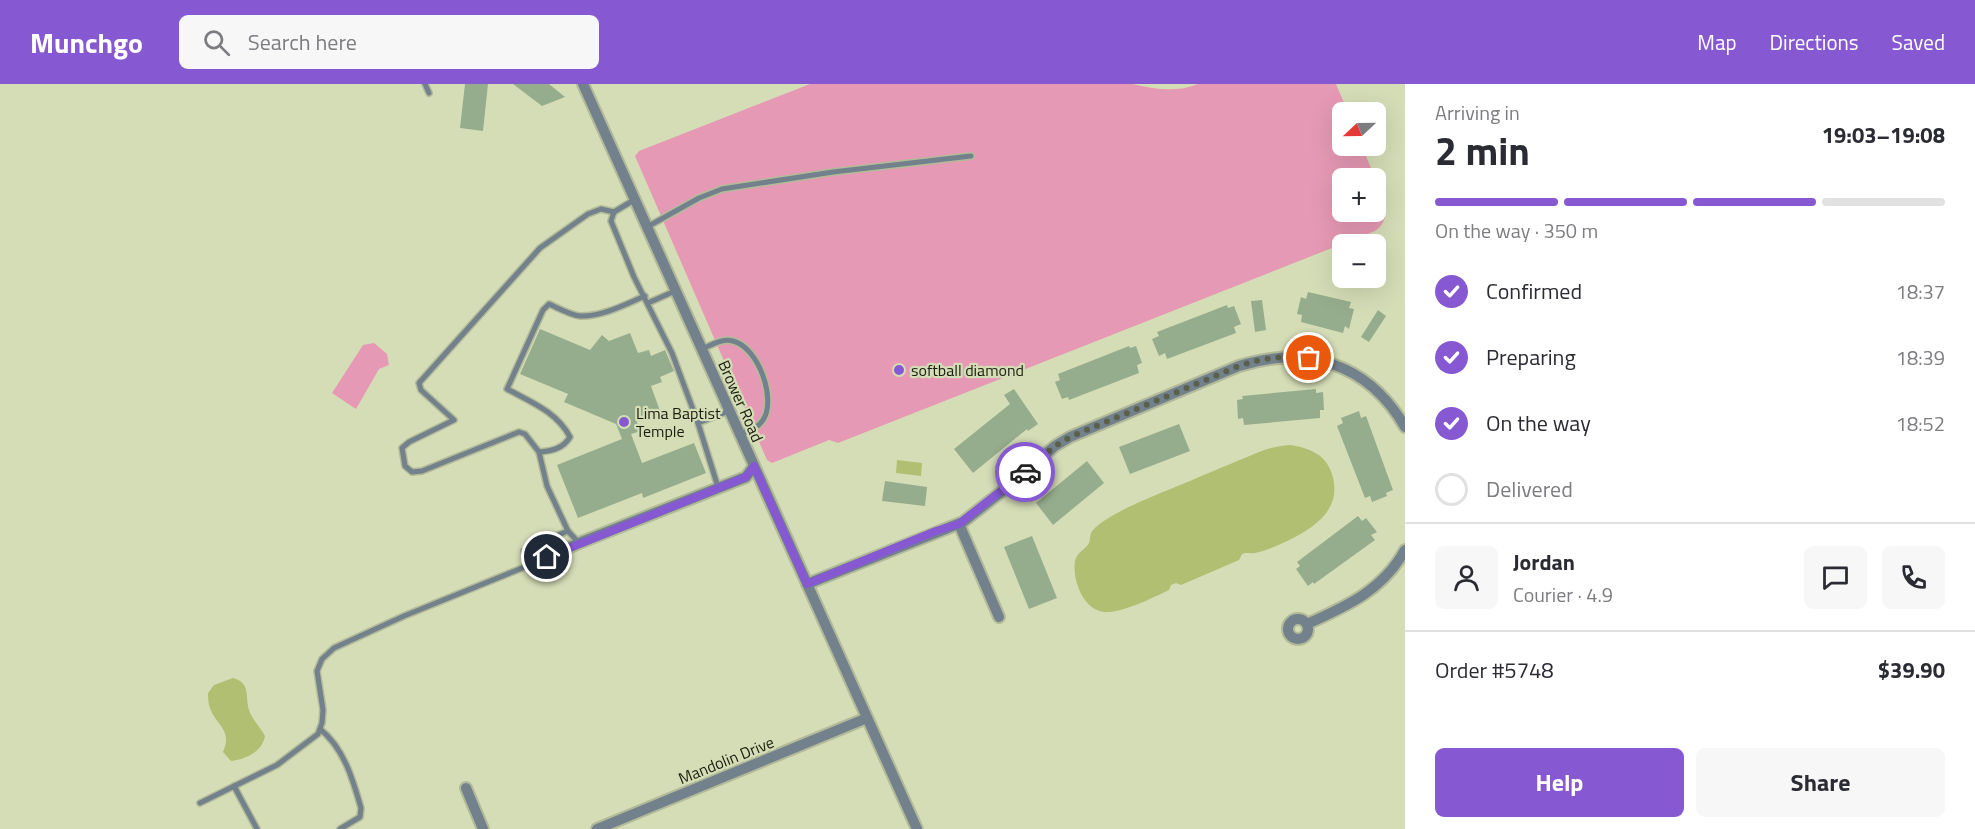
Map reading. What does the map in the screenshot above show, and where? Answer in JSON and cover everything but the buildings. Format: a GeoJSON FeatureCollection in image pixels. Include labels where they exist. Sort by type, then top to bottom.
{"type":"FeatureCollection","features":[{"type":"Feature","properties":{"kind":"street","name":"Brower Road"},"geometry":{"type":"LineString","coordinates":[[583,84],[917,829]]}},
{"type":"Feature","properties":{"kind":"street"},"geometry":{"type":"LineString","coordinates":[[807,584],[936,531],[959,524],[1010,485],[1055,446],[1070,437],[1263,358],[1292,356],[1309,358],[1351,372],[1379,393],[1405,426]]}},
{"type":"Feature","properties":{"kind":"street"},"geometry":{"type":"LineString","coordinates":[[532,564],[746,477],[754,466]]}},
{"type":"Feature","properties":{"kind":"street"},"geometry":{"type":"LineString","coordinates":[[959,524],[999,617]]}},
{"type":"Feature","properties":{"kind":"street"},"geometry":{"type":"LineString","coordinates":[[1307,624],[1354,603],[1371,591],[1388,575],[1405,550]]}},
{"type":"Feature","properties":{"kind":"street","name":"Mandolin Drive"},"geometry":{"type":"LineString","coordinates":[[597,829],[867,718]]}},
{"type":"Feature","properties":{"kind":"street"},"geometry":{"type":"LineString","coordinates":[[465,788],[483,829]]}},
{"type":"Feature","properties":{"kind":"lane"},"geometry":{"type":"LineString","coordinates":[[425,84],[429,93]]}},
{"type":"Feature","properties":{"kind":"lane"},"geometry":{"type":"LineString","coordinates":[[647,226],[699,198],[722,189],[971,156]]}},
{"type":"Feature","properties":{"kind":"lane"},"geometry":{"type":"LineString","coordinates":[[634,200],[614,212],[611,220],[634,277],[672,353],[698,423],[718,488]]}},
{"type":"Feature","properties":{"kind":"lane"},"geometry":{"type":"LineString","coordinates":[[579,543],[568,531],[548,486],[539,452],[525,434],[519,432],[422,471],[412,472],[405,466],[402,448],[409,442],[454,420],[421,390],[419,383],[532,256],[588,214],[602,209],[614,212]]}},
{"type":"Feature","properties":{"kind":"lane"},"geometry":{"type":"LineString","coordinates":[[648,303],[675,291]]}},
{"type":"Feature","properties":{"kind":"lane"},"geometry":{"type":"LineString","coordinates":[[539,452],[551,451],[566,443],[570,437],[564,425],[548,411],[507,389],[543,310],[549,304],[579,316],[593,315],[645,296]]}},
{"type":"Feature","properties":{"kind":"lane"},"geometry":{"type":"LineString","coordinates":[[702,349],[721,341],[735,341],[753,357],[762,374],[768,393],[767,413],[761,423],[740,434]]}},
{"type":"Feature","properties":{"kind":"lane"},"geometry":{"type":"LineString","coordinates":[[698,423],[729,411]]}},
{"type":"Feature","properties":{"kind":"lane"},"geometry":{"type":"LineString","coordinates":[[200,804],[294,754],[318,734],[323,710],[317,671],[322,659],[334,648],[404,616],[532,564],[524,551],[530,546],[568,531]]}},
{"type":"Feature","properties":{"kind":"lane"},"geometry":{"type":"LineString","coordinates":[[320,729],[331,738],[339,751],[361,808],[360,817],[340,829]]}},
{"type":"Feature","properties":{"kind":"lane"},"geometry":{"type":"LineString","coordinates":[[234,786],[256,829]]}},
{"type":"Feature","properties":{"kind":"shaded area"},"geometry":{"type":"Polygon","coordinates":[[[810,84],[1132,84],[1157,89],[1173,89],[1198,84],[1336,84],[1344,102],[1332,102],[1332,156],[1366,156],[1371,168],[1332,168],[1332,222],[1383,222],[1375,231],[1367,234],[1332,234],[1332,248],[838,443],[829,440],[772,463],[767,460],[635,156],[639,151],[810,84]]]}},
{"type":"Feature","properties":{"kind":"shaded area"},"geometry":{"type":"Polygon","coordinates":[[[374,343],[387,354],[389,365],[379,369],[356,409],[332,393],[363,345],[374,343]]]}},
{"type":"Feature","properties":{"kind":"shaded area"},"geometry":{"type":"Polygon","coordinates":[[[1290,445],[1316,453],[1326,461],[1332,474],[1334,487],[1330,508],[1316,524],[1296,537],[1259,552],[1242,554],[1239,560],[1181,585],[1176,583],[1171,585],[1169,590],[1128,608],[1104,612],[1090,606],[1085,600],[1077,585],[1075,561],[1077,555],[1089,543],[1093,530],[1102,522],[1143,500],[1252,455],[1270,448],[1290,445]]]}},
{"type":"Feature","properties":{"kind":"shaded area"},"geometry":{"type":"Polygon","coordinates":[[[897,460],[922,463],[921,476],[896,473],[897,460]]]}},
{"type":"Feature","properties":{"kind":"shaded area"},"geometry":{"type":"Polygon","coordinates":[[[233,678],[243,683],[250,713],[265,736],[261,746],[252,754],[231,761],[223,752],[226,744],[225,733],[210,708],[208,693],[214,685],[233,678]]]}},
{"type":"Feature","properties":{"kind":"way so far"},"geometry":{"type":"LineString","coordinates":[[1025,472],[1055,446],[1070,437],[1239,366],[1263,358],[1292,356],[1309,358]]}},
{"type":"Feature","properties":{"kind":"place","name":"softball diamond"},"geometry":{"type":"Point","coordinates":[899,370]}},
{"type":"Feature","properties":{"kind":"place","name":"Lima Baptist Temple"},"geometry":{"type":"Point","coordinates":[624,422]}},
{"type":"Feature","properties":{"kind":"route"},"geometry":{"type":"LineString","coordinates":[[547,557],[746,477],[754,466],[807,584],[963,522],[1025,472]]}}]}
